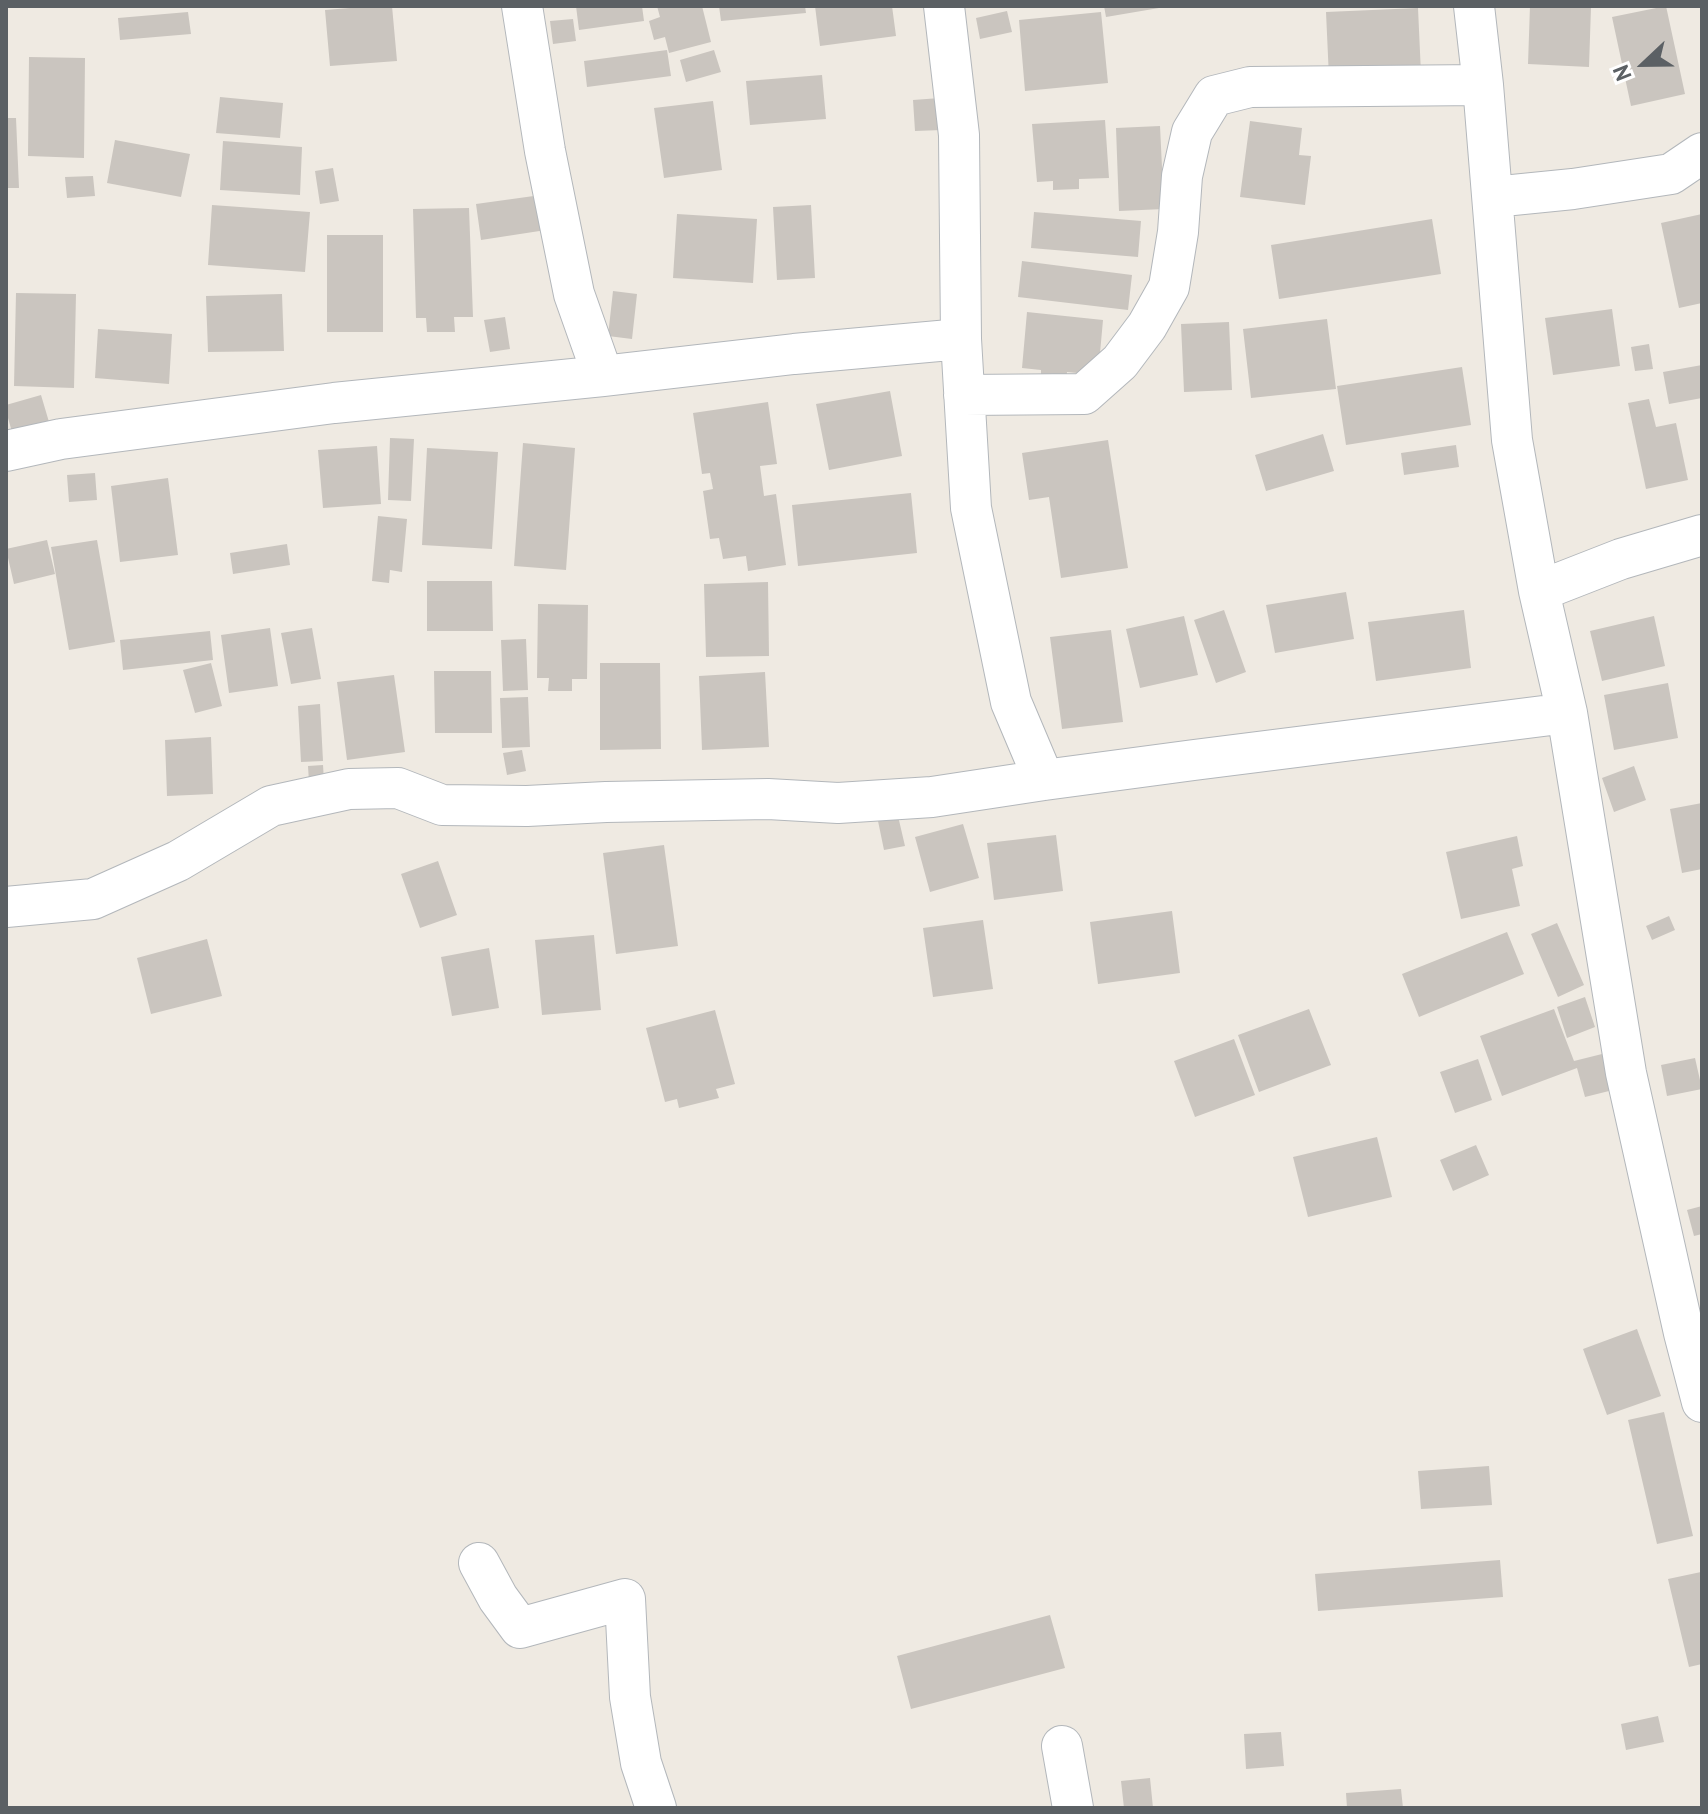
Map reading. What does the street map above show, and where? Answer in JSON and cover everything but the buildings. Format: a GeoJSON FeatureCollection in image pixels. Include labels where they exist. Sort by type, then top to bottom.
{"type":"FeatureCollection","features":[{"type":"Feature","properties":{"kind":"street"},"geometry":{"type":"LineString","coordinates":[[522,6],[545,151],[574,294],[603,376]]}},
{"type":"Feature","properties":{"kind":"street"},"geometry":{"type":"LineString","coordinates":[[944,6],[959,135],[961,339],[971,508],[1011,702],[1044,780]]}},
{"type":"Feature","properties":{"kind":"street"},"geometry":{"type":"LineString","coordinates":[[1474,6],[1512,440],[1539,591],[1567,713],[1626,1073],[1702,1402]]}},
{"type":"Feature","properties":{"kind":"street"},"geometry":{"type":"LineString","coordinates":[[964,395],[1084,394],[1120,362],[1147,326],[1169,287],[1178,232],[1182,176],[1192,132],[1214,96],[1250,87],[1483,85]]}},
{"type":"Feature","properties":{"kind":"street"},"geometry":{"type":"LineString","coordinates":[[1493,197],[1671,174],[1702,153]]}},
{"type":"Feature","properties":{"kind":"street"},"geometry":{"type":"LineString","coordinates":[[6,451],[61,439],[334,403],[961,339]]}},
{"type":"Feature","properties":{"kind":"street"},"geometry":{"type":"LineString","coordinates":[[1539,591],[1621,559],[1702,535]]}},
{"type":"Feature","properties":{"kind":"street"},"geometry":{"type":"LineString","coordinates":[[6,907],[93,899],[178,861],[271,806],[349,789],[398,788],[442,805],[527,806],[768,799],[838,803],[932,797],[1567,713]]}},
{"type":"Feature","properties":{"kind":"street"},"geometry":{"type":"LineString","coordinates":[[479,1563],[498,1598],[520,1628],[625,1599],[630,1697],[641,1763],[656,1808]]}},
{"type":"Feature","properties":{"kind":"street"},"geometry":{"type":"LineString","coordinates":[[1062,1746],[1073,1808]]}}]}
